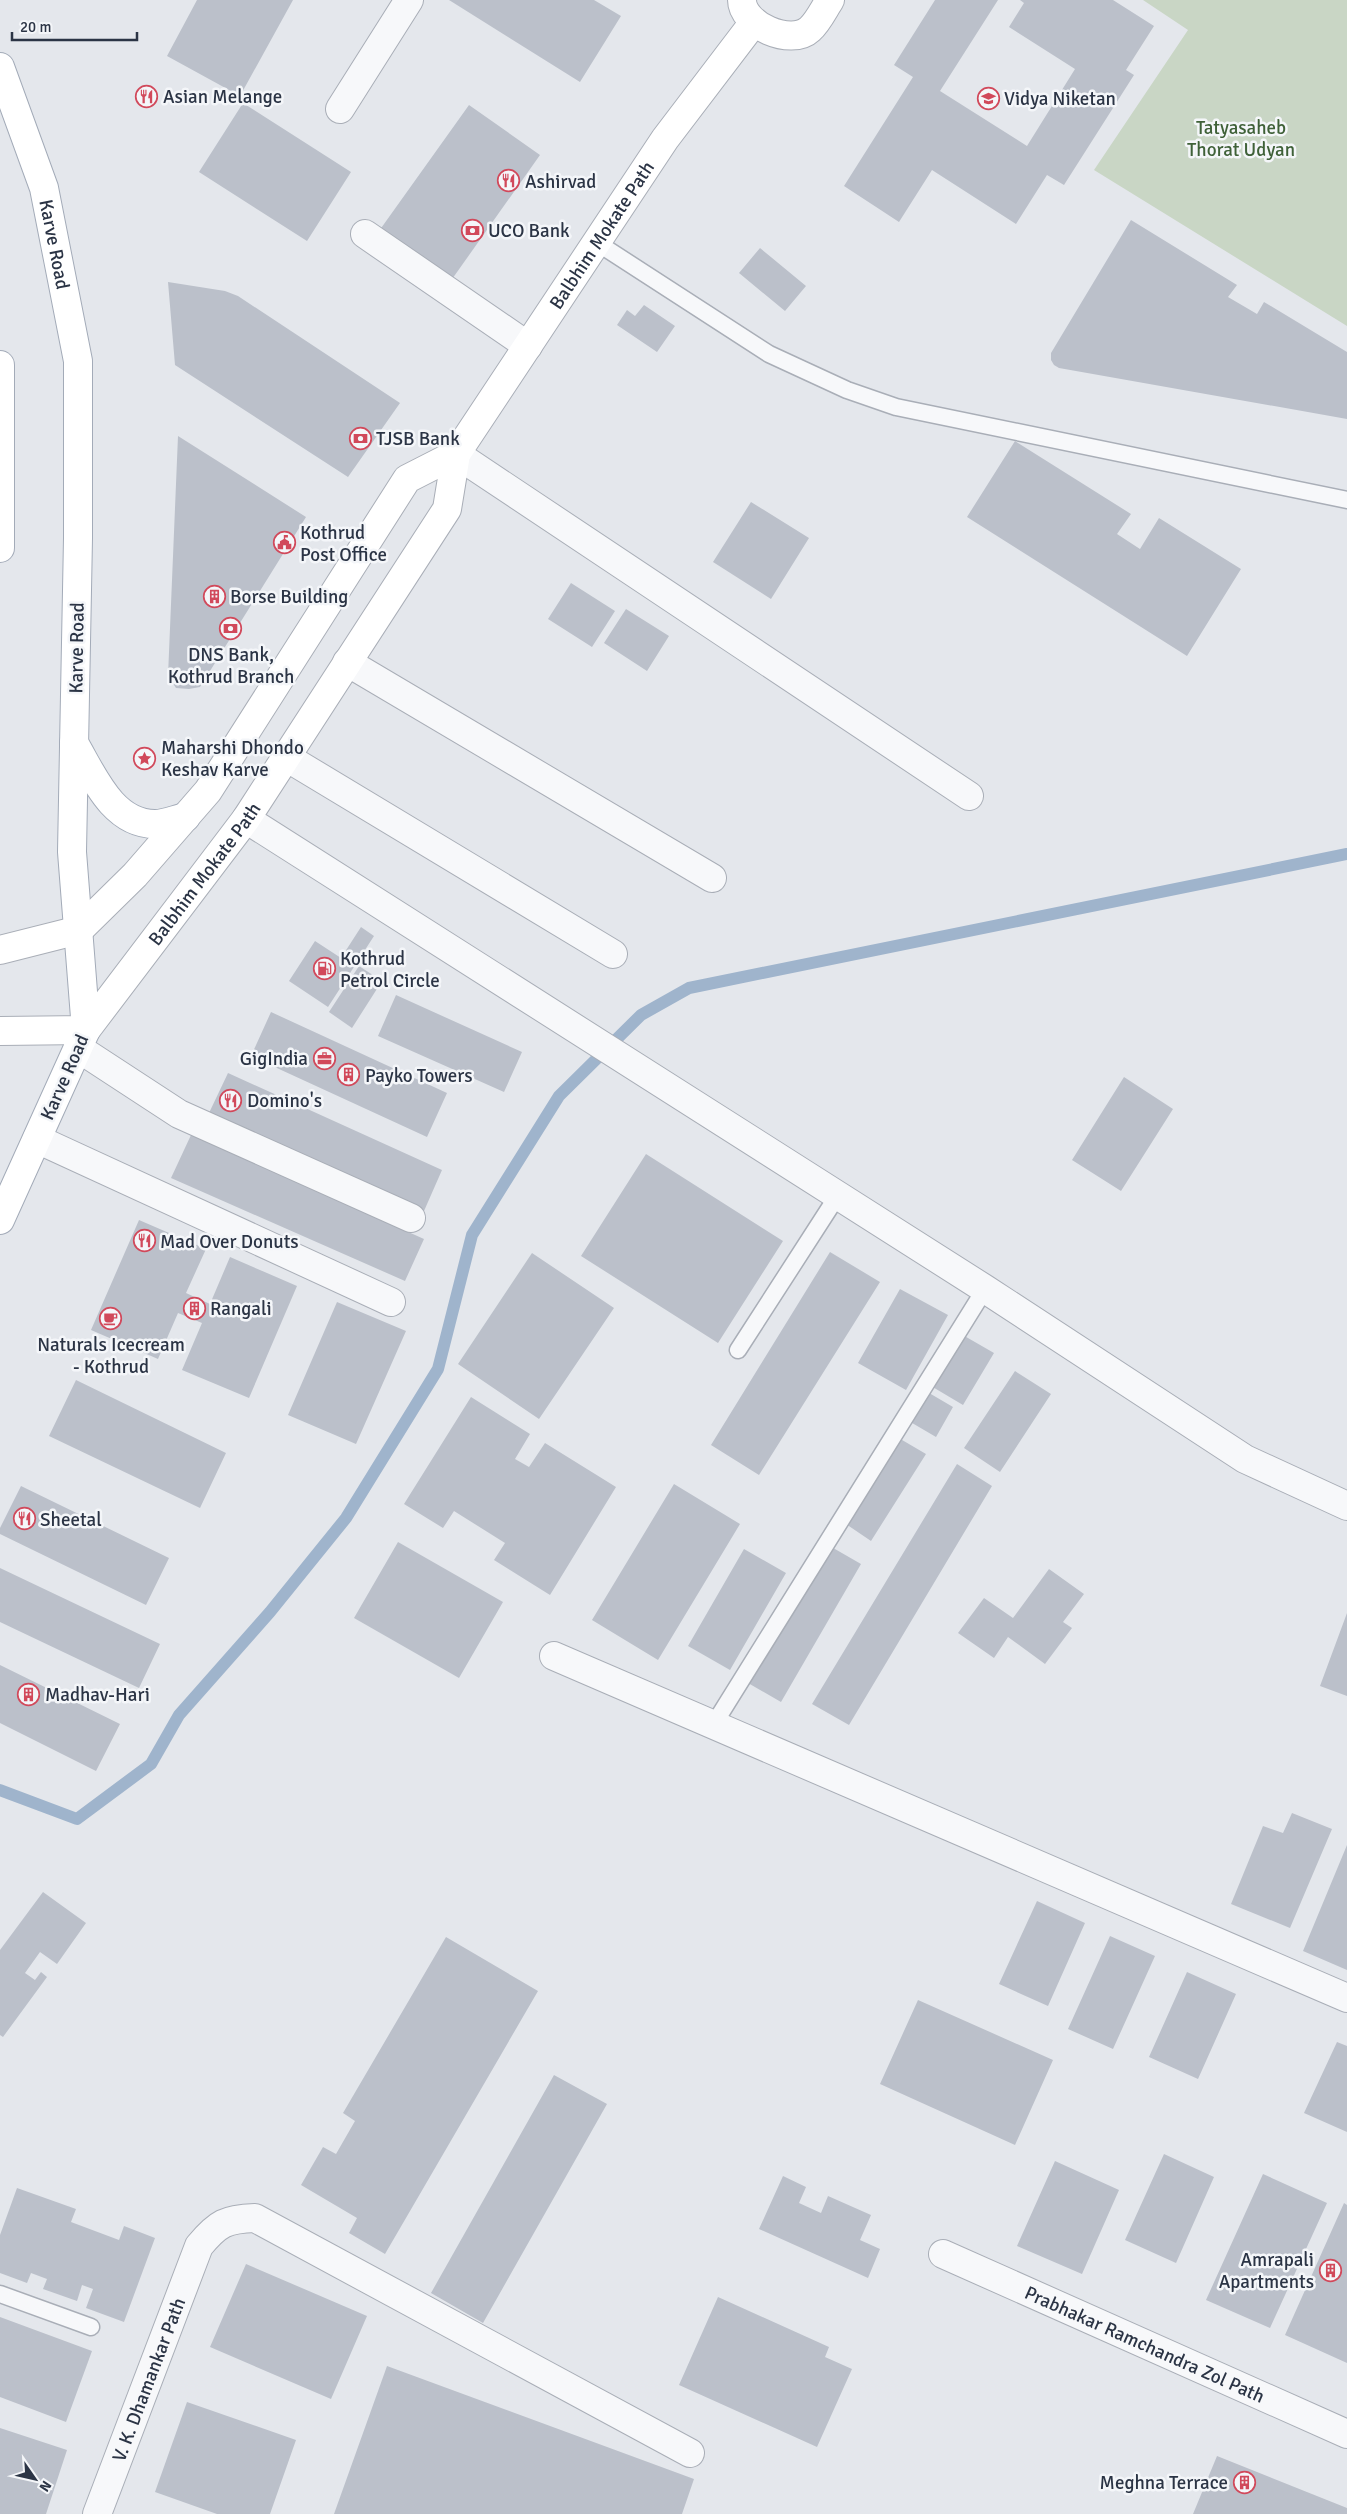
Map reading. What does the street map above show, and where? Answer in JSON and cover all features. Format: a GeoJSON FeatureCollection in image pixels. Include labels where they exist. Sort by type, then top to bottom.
{"type":"FeatureCollection","features":[{"type":"Feature","properties":{"kind":"main road"},"geometry":{"type":"LineString","coordinates":[[748,11],[780,36],[794,37],[810,30],[830,0]]}},
{"type":"Feature","properties":{"kind":"main road","name":"Balbhim Mokate Path"},"geometry":{"type":"LineString","coordinates":[[82,1039],[246,818],[447,508],[456,454],[748,11]]}},
{"type":"Feature","properties":{"kind":"main road","name":"Karve Road"},"geometry":{"type":"LineString","coordinates":[[0,66],[44,188],[78,361],[78,538],[72,852],[79,930],[82,1039],[0,1220]]}},
{"type":"Feature","properties":{"kind":"main road"},"geometry":{"type":"LineString","coordinates":[[0,365],[0,548]]}},
{"type":"Feature","properties":{"kind":"main road","name":"Balbhim Mokate Path"},"geometry":{"type":"LineString","coordinates":[[79,930],[135,875],[208,791],[407,479],[456,454]]}},
{"type":"Feature","properties":{"kind":"main road"},"geometry":{"type":"LineString","coordinates":[[74,743],[105,795],[123,815],[139,823],[157,824],[186,817]]}},
{"type":"Feature","properties":{"kind":"main road"},"geometry":{"type":"LineString","coordinates":[[0,950],[79,930]]}},
{"type":"Feature","properties":{"kind":"main road"},"geometry":{"type":"LineString","coordinates":[[0,1031],[82,1039]]}},
{"type":"Feature","properties":{"kind":"street"},"geometry":{"type":"LineString","coordinates":[[340,109],[409,0]]}},
{"type":"Feature","properties":{"kind":"street"},"geometry":{"type":"LineString","coordinates":[[365,234],[528,346]]}},
{"type":"Feature","properties":{"kind":"street"},"geometry":{"type":"LineString","coordinates":[[456,454],[969,796]]}},
{"type":"Feature","properties":{"kind":"street"},"geometry":{"type":"LineString","coordinates":[[347,662],[712,878]]}},
{"type":"Feature","properties":{"kind":"street"},"geometry":{"type":"LineString","coordinates":[[286,756],[613,954]]}},
{"type":"Feature","properties":{"kind":"street"},"geometry":{"type":"LineString","coordinates":[[246,818],[985,1289],[1245,1459],[1347,1506]]}},
{"type":"Feature","properties":{"kind":"street"},"geometry":{"type":"LineString","coordinates":[[82,1039],[180,1114],[411,1218]]}},
{"type":"Feature","properties":{"kind":"street"},"geometry":{"type":"LineString","coordinates":[[36,1139],[391,1302]]}},
{"type":"Feature","properties":{"kind":"street"},"geometry":{"type":"LineString","coordinates":[[554,1656],[1347,1998]]}},
{"type":"Feature","properties":{"kind":"street","name":"V. K. Dhamankar Path"},"geometry":{"type":"LineString","coordinates":[[97,2514],[199,2246],[223,2221],[255,2218],[690,2453]]}},
{"type":"Feature","properties":{"kind":"street","name":"Prabhakar Ramchandra Zol Path"},"geometry":{"type":"LineString","coordinates":[[943,2254],[1347,2434]]}},
{"type":"Feature","properties":{"kind":"lane"},"geometry":{"type":"LineString","coordinates":[[596,242],[769,354],[847,390],[896,407],[1347,500]]}},
{"type":"Feature","properties":{"kind":"lane"},"geometry":{"type":"LineString","coordinates":[[738,1350],[838,1195]]}},
{"type":"Feature","properties":{"kind":"lane"},"geometry":{"type":"LineString","coordinates":[[714,1724],[985,1289]]}},
{"type":"Feature","properties":{"kind":"lane"},"geometry":{"type":"LineString","coordinates":[[0,2294],[91,2327]]}},
{"type":"Feature","properties":{"kind":"green space","name":"Tatyasaheb Thorat Udyan"},"geometry":{"type":"Polygon","coordinates":[[[1143,0],[1347,0],[1347,326],[1094,170],[1188,30],[1143,0]]]}},
{"type":"Feature","properties":{"kind":"building"},"geometry":{"type":"Polygon","coordinates":[[[197,0],[293,0],[240,96],[167,56],[197,0]]]}},
{"type":"Feature","properties":{"kind":"building"},"geometry":{"type":"Polygon","coordinates":[[[449,0],[594,0],[621,16],[580,82],[449,0]]]}},
{"type":"Feature","properties":{"kind":"building"},"geometry":{"type":"Polygon","coordinates":[[[935,0],[998,0],[940,91],[1027,146],[1075,69],[1009,27],[1024,3],[1020,0],[1113,0],[1154,26],[1126,70],[1134,75],[1064,185],[1047,175],[1016,224],[932,170],[899,222],[844,186],[913,77],[894,65],[935,0]]]}},
{"type":"Feature","properties":{"kind":"building"},"geometry":{"type":"Polygon","coordinates":[[[243,103],[351,172],[307,241],[199,172],[243,103]]]}},
{"type":"Feature","properties":{"kind":"building"},"geometry":{"type":"Polygon","coordinates":[[[469,105],[540,155],[450,282],[379,231],[469,105]]]}},
{"type":"Feature","properties":{"kind":"building"},"geometry":{"type":"Polygon","coordinates":[[[1131,220],[1237,285],[1228,297],[1257,314],[1264,302],[1347,352],[1347,419],[1059,368],[1054,365],[1051,360],[1051,353],[1131,220]]]}},
{"type":"Feature","properties":{"kind":"building"},"geometry":{"type":"Polygon","coordinates":[[[760,248],[806,286],[785,311],[739,273],[760,248]]]}},
{"type":"Feature","properties":{"kind":"building"},"geometry":{"type":"Polygon","coordinates":[[[168,282],[225,291],[238,296],[400,403],[348,477],[175,365],[168,282]]]}},
{"type":"Feature","properties":{"kind":"building"},"geometry":{"type":"Polygon","coordinates":[[[644,305],[675,326],[657,352],[617,325],[627,310],[635,316],[644,305]]]}},
{"type":"Feature","properties":{"kind":"building","name":"Borse Building"},"geometry":{"type":"Polygon","coordinates":[[[178,436],[306,517],[200,687],[189,689],[176,688],[168,676],[178,436]]]}},
{"type":"Feature","properties":{"kind":"building"},"geometry":{"type":"Polygon","coordinates":[[[1015,441],[1131,514],[1117,534],[1140,549],[1159,518],[1241,569],[1187,656],[967,517],[1015,441]]]}},
{"type":"Feature","properties":{"kind":"building"},"geometry":{"type":"Polygon","coordinates":[[[751,502],[809,538],[771,599],[713,562],[751,502]]]}},
{"type":"Feature","properties":{"kind":"building"},"geometry":{"type":"Polygon","coordinates":[[[571,583],[615,611],[592,647],[548,619],[571,583]]]}},
{"type":"Feature","properties":{"kind":"building"},"geometry":{"type":"Polygon","coordinates":[[[626,609],[669,636],[647,671],[604,643],[626,609]]]}},
{"type":"Feature","properties":{"kind":"building","name":"Kothrud Petrol Circle"},"geometry":{"type":"Polygon","coordinates":[[[361,927],[374,936],[328,1007],[289,981],[315,941],[341,958],[361,927]]]}},
{"type":"Feature","properties":{"kind":"building"},"geometry":{"type":"Polygon","coordinates":[[[359,966],[382,981],[352,1028],[329,1012],[359,966]]]}},
{"type":"Feature","properties":{"kind":"building"},"geometry":{"type":"Polygon","coordinates":[[[396,995],[522,1052],[504,1092],[378,1036],[396,995]]]}},
{"type":"Feature","properties":{"kind":"building","name":"Payko Towers"},"geometry":{"type":"Polygon","coordinates":[[[271,1012],[447,1093],[427,1137],[251,1056],[271,1012]]]}},
{"type":"Feature","properties":{"kind":"building"},"geometry":{"type":"Polygon","coordinates":[[[228,1073],[442,1170],[424,1211],[209,1113],[228,1073]]]}},
{"type":"Feature","properties":{"kind":"building"},"geometry":{"type":"Polygon","coordinates":[[[1124,1077],[1173,1109],[1121,1191],[1072,1160],[1124,1077]]]}},
{"type":"Feature","properties":{"kind":"building"},"geometry":{"type":"Polygon","coordinates":[[[191,1135],[424,1239],[405,1281],[171,1178],[191,1135]]]}},
{"type":"Feature","properties":{"kind":"building"},"geometry":{"type":"Polygon","coordinates":[[[646,1154],[783,1241],[718,1343],[581,1256],[646,1154]]]}},
{"type":"Feature","properties":{"kind":"building","name":"Rangali"},"geometry":{"type":"Polygon","coordinates":[[[139,1220],[206,1249],[186,1293],[210,1304],[230,1257],[297,1286],[249,1398],[182,1370],[202,1323],[178,1313],[158,1359],[91,1330],[139,1220]]]}},
{"type":"Feature","properties":{"kind":"building"},"geometry":{"type":"Polygon","coordinates":[[[830,1252],[880,1282],[759,1475],[711,1445],[830,1252]]]}},
{"type":"Feature","properties":{"kind":"building"},"geometry":{"type":"Polygon","coordinates":[[[532,1253],[614,1308],[539,1419],[458,1364],[532,1253]]]}},
{"type":"Feature","properties":{"kind":"building"},"geometry":{"type":"Polygon","coordinates":[[[900,1289],[948,1315],[906,1390],[858,1363],[900,1289]]]}},
{"type":"Feature","properties":{"kind":"building"},"geometry":{"type":"Polygon","coordinates":[[[337,1302],[406,1331],[356,1444],[288,1415],[337,1302]]]}},
{"type":"Feature","properties":{"kind":"building"},"geometry":{"type":"Polygon","coordinates":[[[961,1334],[994,1353],[963,1405],[931,1386],[961,1334]]]}},
{"type":"Feature","properties":{"kind":"building"},"geometry":{"type":"Polygon","coordinates":[[[1015,1371],[1051,1394],[1000,1472],[964,1448],[1015,1371]]]}},
{"type":"Feature","properties":{"kind":"building"},"geometry":{"type":"Polygon","coordinates":[[[76,1380],[226,1453],[200,1508],[49,1436],[76,1380]]]}},
{"type":"Feature","properties":{"kind":"building"},"geometry":{"type":"Polygon","coordinates":[[[924,1390],[953,1407],[936,1437],[907,1420],[924,1390]]]}},
{"type":"Feature","properties":{"kind":"building"},"geometry":{"type":"Polygon","coordinates":[[[471,1397],[530,1434],[515,1459],[529,1467],[545,1443],[616,1487],[550,1595],[494,1560],[505,1543],[454,1511],[443,1528],[404,1504],[471,1397]]]}},
{"type":"Feature","properties":{"kind":"building"},"geometry":{"type":"Polygon","coordinates":[[[897,1437],[926,1454],[871,1541],[843,1522],[897,1437]]]}},
{"type":"Feature","properties":{"kind":"building"},"geometry":{"type":"Polygon","coordinates":[[[957,1464],[992,1486],[849,1725],[812,1704],[957,1464]]]}},
{"type":"Feature","properties":{"kind":"building"},"geometry":{"type":"Polygon","coordinates":[[[674,1484],[740,1524],[658,1660],[592,1620],[674,1484]]]}},
{"type":"Feature","properties":{"kind":"building"},"geometry":{"type":"Polygon","coordinates":[[[21,1486],[169,1558],[146,1605],[0,1534],[0,1528],[21,1486]]]}},
{"type":"Feature","properties":{"kind":"building"},"geometry":{"type":"Polygon","coordinates":[[[398,1542],[503,1602],[459,1678],[354,1618],[398,1542]]]}},
{"type":"Feature","properties":{"kind":"building"},"geometry":{"type":"Polygon","coordinates":[[[828,1545],[861,1564],[781,1702],[748,1683],[828,1545]]]}},
{"type":"Feature","properties":{"kind":"building"},"geometry":{"type":"Polygon","coordinates":[[[744,1549],[786,1573],[730,1670],[688,1646],[744,1549]]]}},
{"type":"Feature","properties":{"kind":"building"},"geometry":{"type":"Polygon","coordinates":[[[0,1568],[160,1644],[139,1688],[0,1622],[0,1568]]]}},
{"type":"Feature","properties":{"kind":"building"},"geometry":{"type":"Polygon","coordinates":[[[1049,1569],[1084,1594],[1063,1622],[1072,1628],[1045,1664],[1008,1637],[994,1658],[958,1633],[984,1598],[1013,1618],[1049,1569]]]}},
{"type":"Feature","properties":{"kind":"building"},"geometry":{"type":"Polygon","coordinates":[[[1347,1613],[1347,1696],[1320,1686],[1347,1613]]]}},
{"type":"Feature","properties":{"kind":"building","name":"Madhav-Hari"},"geometry":{"type":"Polygon","coordinates":[[[0,1665],[120,1724],[96,1771],[0,1723],[0,1665]]]}},
{"type":"Feature","properties":{"kind":"building"},"geometry":{"type":"Polygon","coordinates":[[[1292,1813],[1332,1829],[1290,1928],[1231,1904],[1263,1826],[1283,1833],[1292,1813]]]}},
{"type":"Feature","properties":{"kind":"building"},"geometry":{"type":"Polygon","coordinates":[[[1347,1845],[1347,1970],[1303,1951],[1347,1845]]]}},
{"type":"Feature","properties":{"kind":"building"},"geometry":{"type":"Polygon","coordinates":[[[43,1892],[86,1923],[57,1964],[40,1952],[25,1973],[35,1980],[41,1972],[47,1977],[3,2037],[0,2035],[0,1950],[43,1892]]]}},
{"type":"Feature","properties":{"kind":"building"},"geometry":{"type":"Polygon","coordinates":[[[1037,1901],[1085,1923],[1048,2006],[999,1984],[1037,1901]]]}},
{"type":"Feature","properties":{"kind":"building"},"geometry":{"type":"Polygon","coordinates":[[[1110,1936],[1155,1956],[1113,2049],[1068,2029],[1110,1936]]]}},
{"type":"Feature","properties":{"kind":"building"},"geometry":{"type":"Polygon","coordinates":[[[446,1937],[538,1991],[385,2254],[349,2233],[357,2218],[301,2185],[323,2147],[336,2154],[355,2121],[343,2113],[446,1937]]]}},
{"type":"Feature","properties":{"kind":"building"},"geometry":{"type":"Polygon","coordinates":[[[1187,1972],[1236,1994],[1198,2079],[1149,2057],[1187,1972]]]}},
{"type":"Feature","properties":{"kind":"building"},"geometry":{"type":"Polygon","coordinates":[[[918,2000],[1053,2060],[1015,2145],[880,2084],[918,2000]]]}},
{"type":"Feature","properties":{"kind":"building"},"geometry":{"type":"Polygon","coordinates":[[[1337,2042],[1347,2046],[1347,2132],[1304,2113],[1337,2042]]]}},
{"type":"Feature","properties":{"kind":"building"},"geometry":{"type":"Polygon","coordinates":[[[554,2075],[607,2104],[483,2323],[431,2293],[554,2075]]]}},
{"type":"Feature","properties":{"kind":"building"},"geometry":{"type":"Polygon","coordinates":[[[1164,2154],[1214,2177],[1176,2263],[1125,2240],[1164,2154]]]}},
{"type":"Feature","properties":{"kind":"building"},"geometry":{"type":"Polygon","coordinates":[[[1055,2161],[1119,2190],[1082,2274],[1017,2246],[1055,2161]]]}},
{"type":"Feature","properties":{"kind":"building"},"geometry":{"type":"Polygon","coordinates":[[[1263,2174],[1327,2203],[1270,2328],[1206,2300],[1263,2174]]]}},
{"type":"Feature","properties":{"kind":"building"},"geometry":{"type":"Polygon","coordinates":[[[783,2176],[806,2187],[799,2203],[821,2213],[828,2196],[871,2215],[860,2240],[880,2249],[868,2278],[759,2229],[783,2176]]]}},
{"type":"Feature","properties":{"kind":"building"},"geometry":{"type":"Polygon","coordinates":[[[17,2188],[76,2209],[71,2222],[119,2240],[124,2226],[155,2238],[124,2322],[86,2308],[93,2289],[82,2285],[77,2301],[43,2289],[47,2279],[31,2273],[27,2283],[0,2273],[0,2235],[17,2188]]]}},
{"type":"Feature","properties":{"kind":"building","name":"Amrapali Apartments"},"geometry":{"type":"Polygon","coordinates":[[[1344,2203],[1347,2205],[1347,2363],[1285,2335],[1344,2203]]]}},
{"type":"Feature","properties":{"kind":"building"},"geometry":{"type":"Polygon","coordinates":[[[246,2264],[367,2316],[331,2399],[210,2347],[246,2264]]]}},
{"type":"Feature","properties":{"kind":"building"},"geometry":{"type":"Polygon","coordinates":[[[718,2297],[829,2347],[825,2357],[852,2369],[817,2447],[679,2385],[718,2297]]]}},
{"type":"Feature","properties":{"kind":"building"},"geometry":{"type":"Polygon","coordinates":[[[0,2317],[92,2351],[66,2422],[0,2397],[0,2317]]]}},
{"type":"Feature","properties":{"kind":"building"},"geometry":{"type":"Polygon","coordinates":[[[387,2366],[694,2479],[682,2514],[334,2514],[387,2366]]]}},
{"type":"Feature","properties":{"kind":"building"},"geometry":{"type":"Polygon","coordinates":[[[187,2402],[296,2440],[270,2514],[217,2514],[155,2492],[187,2402]]]}},
{"type":"Feature","properties":{"kind":"building"},"geometry":{"type":"Polygon","coordinates":[[[0,2428],[67,2450],[46,2514],[0,2514],[0,2428]]]}},
{"type":"Feature","properties":{"kind":"building","name":"Meghna Terrace"},"geometry":{"type":"Polygon","coordinates":[[[1217,2456],[1347,2508],[1347,2514],[1193,2514],[1217,2456]]]}},
{"type":"Feature","properties":{"kind":"waterway"},"geometry":{"type":"LineString","coordinates":[[0,1790],[77,1819],[151,1764],[179,1715],[270,1612],[346,1518],[438,1369],[472,1235],[559,1096],[641,1015],[689,988],[1347,854]]}},
{"type":"Feature","properties":{"kind":"place","name":"Asian Melange"},"geometry":{"type":"Point","coordinates":[147,96]}},
{"type":"Feature","properties":{"kind":"place","name":"Vidya Niketan"},"geometry":{"type":"Point","coordinates":[988,98]}},
{"type":"Feature","properties":{"kind":"place","name":"Ashirvad"},"geometry":{"type":"Point","coordinates":[509,181]}},
{"type":"Feature","properties":{"kind":"place","name":"UCO Bank"},"geometry":{"type":"Point","coordinates":[472,230]}},
{"type":"Feature","properties":{"kind":"place","name":"TJSB Bank"},"geometry":{"type":"Point","coordinates":[360,438]}},
{"type":"Feature","properties":{"kind":"place","name":"Kothrud Post Office"},"geometry":{"type":"Point","coordinates":[284,543]}},
{"type":"Feature","properties":{"kind":"place","name":"Borse Building"},"geometry":{"type":"Point","coordinates":[214,596]}},
{"type":"Feature","properties":{"kind":"place","name":"DNS Bank, Kothrud Branch"},"geometry":{"type":"Point","coordinates":[231,628]}},
{"type":"Feature","properties":{"kind":"place","name":"Maharshi Dhondo Keshav Karve"},"geometry":{"type":"Point","coordinates":[145,758]}},
{"type":"Feature","properties":{"kind":"place","name":"Kothrud Petrol Circle"},"geometry":{"type":"Point","coordinates":[324,969]}},
{"type":"Feature","properties":{"kind":"place","name":"GigIndia"},"geometry":{"type":"Point","coordinates":[324,1058]}},
{"type":"Feature","properties":{"kind":"place","name":"Payko Towers"},"geometry":{"type":"Point","coordinates":[349,1075]}},
{"type":"Feature","properties":{"kind":"place","name":"Domino's"},"geometry":{"type":"Point","coordinates":[231,1100]}},
{"type":"Feature","properties":{"kind":"place","name":"Mad Over Donuts"},"geometry":{"type":"Point","coordinates":[144,1241]}},
{"type":"Feature","properties":{"kind":"place","name":"Rangali"},"geometry":{"type":"Point","coordinates":[194,1308]}},
{"type":"Feature","properties":{"kind":"place","name":"Naturals Icecream - Kothrud"},"geometry":{"type":"Point","coordinates":[111,1318]}},
{"type":"Feature","properties":{"kind":"place","name":"Sheetal"},"geometry":{"type":"Point","coordinates":[24,1519]}},
{"type":"Feature","properties":{"kind":"place","name":"Madhav-Hari"},"geometry":{"type":"Point","coordinates":[29,1694]}},
{"type":"Feature","properties":{"kind":"place","name":"Amrapali Apartments"},"geometry":{"type":"Point","coordinates":[1330,2270]}},
{"type":"Feature","properties":{"kind":"place","name":"Meghna Terrace"},"geometry":{"type":"Point","coordinates":[1244,2482]}}]}
